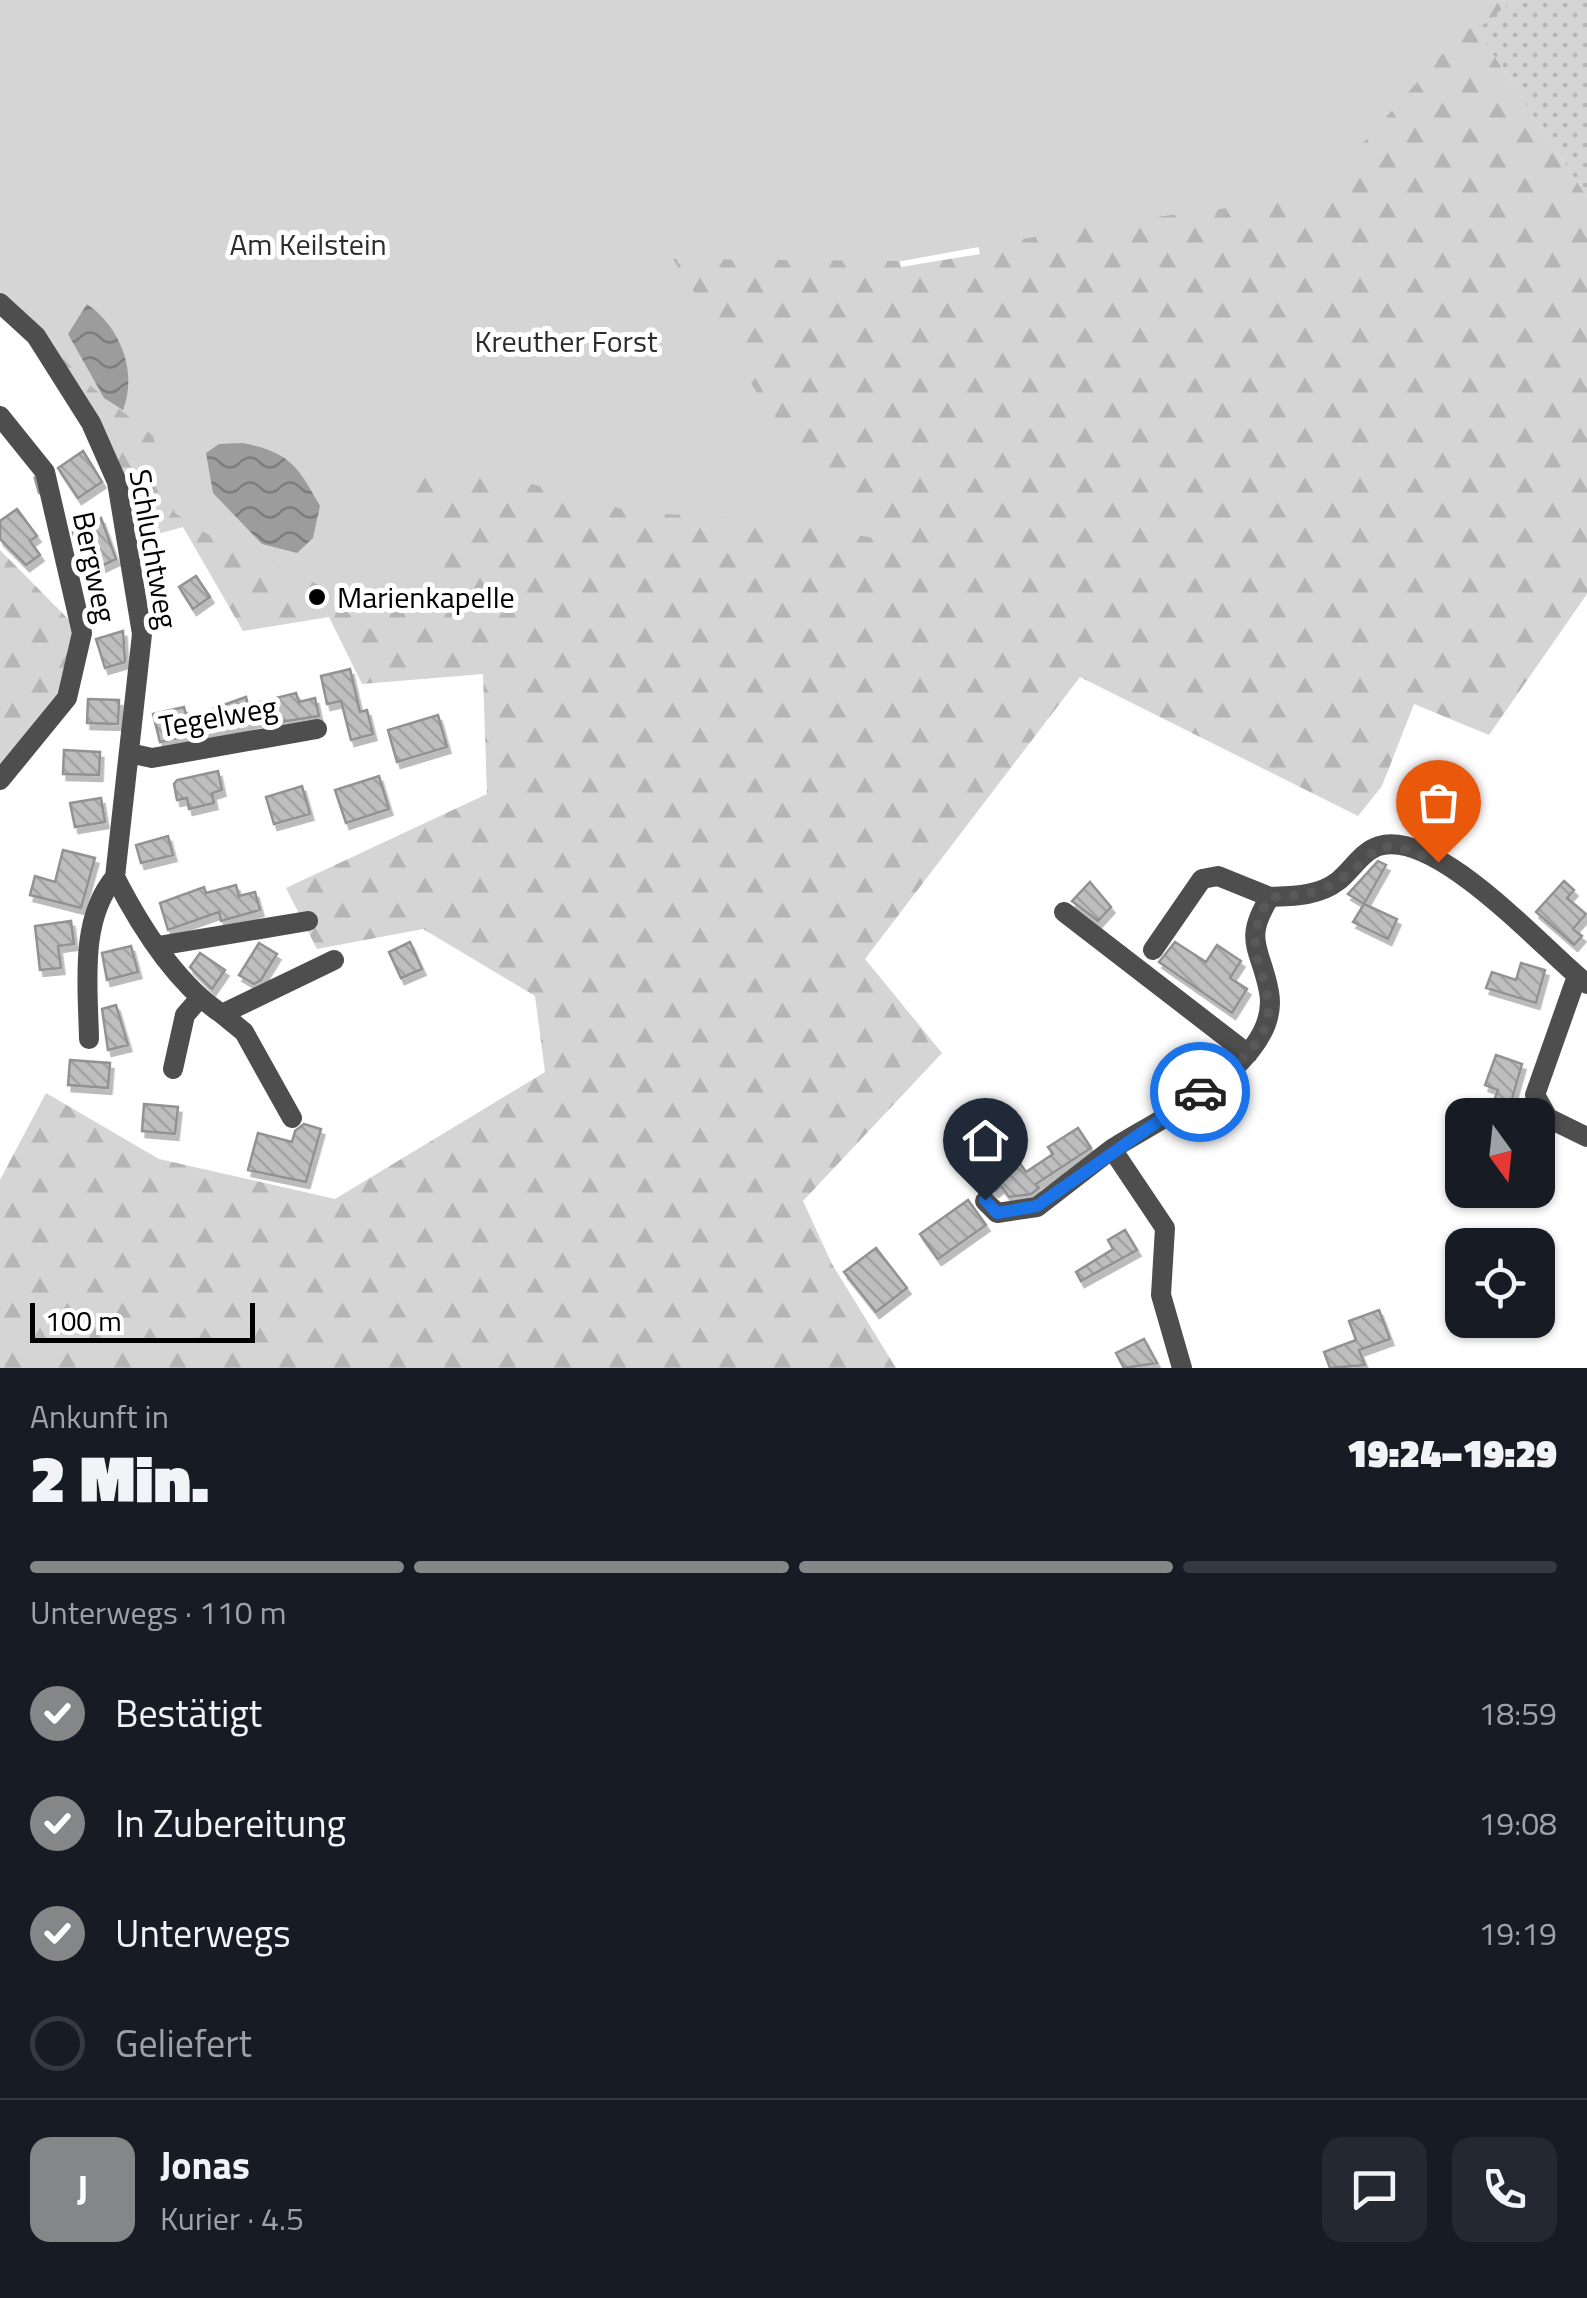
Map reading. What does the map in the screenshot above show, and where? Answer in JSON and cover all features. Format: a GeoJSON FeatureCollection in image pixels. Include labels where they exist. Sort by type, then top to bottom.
{"type":"FeatureCollection","features":[{"type":"Feature","properties":{"kind":"street","name":"Schluchtweg"},"geometry":{"type":"LineString","coordinates":[[0,303],[36,336],[91,422],[117,482],[142,634],[115,877],[98,896],[88,957],[89,1039]]}},
{"type":"Feature","properties":{"kind":"street","name":"Bergweg"},"geometry":{"type":"LineString","coordinates":[[0,416],[44,472],[82,633],[67,698],[0,780]]}},
{"type":"Feature","properties":{"kind":"street","name":"Tegelweg"},"geometry":{"type":"LineString","coordinates":[[129,753],[152,758],[317,729]]}},
{"type":"Feature","properties":{"kind":"street"},"geometry":{"type":"LineString","coordinates":[[1153,950],[1202,879],[1218,876],[1270,897],[1321,890],[1335,884],[1369,851],[1392,844],[1458,870],[1582,980],[1534,1095],[1548,1118],[1587,1137]]}},
{"type":"Feature","properties":{"kind":"street"},"geometry":{"type":"LineString","coordinates":[[115,877],[158,946],[199,999],[244,1032],[292,1118]]}},
{"type":"Feature","properties":{"kind":"street"},"geometry":{"type":"LineString","coordinates":[[985,1200],[997,1213],[1037,1206],[1112,1150],[1232,1071],[1248,1054],[1269,1022],[1269,988],[1253,938],[1256,920],[1270,897]]}},
{"type":"Feature","properties":{"kind":"street"},"geometry":{"type":"LineString","coordinates":[[1064,912],[1248,1054]]}},
{"type":"Feature","properties":{"kind":"street"},"geometry":{"type":"LineString","coordinates":[[158,946],[308,921]]}},
{"type":"Feature","properties":{"kind":"street"},"geometry":{"type":"LineString","coordinates":[[222,1014],[334,960]]}},
{"type":"Feature","properties":{"kind":"street"},"geometry":{"type":"LineString","coordinates":[[173,1068],[185,1014],[199,999]]}},
{"type":"Feature","properties":{"kind":"street"},"geometry":{"type":"LineString","coordinates":[[1112,1150],[1164,1228],[1161,1295],[1182,1368]]}},
{"type":"Feature","properties":{"kind":"green space","name":"Kreuther Forst"},"geometry":{"type":"Polygon","coordinates":[[[0,0],[1513,0],[1477,30],[1587,197],[1587,594],[1489,735],[1414,704],[1382,786],[1358,816],[1080,677],[865,959],[942,1053],[803,1201],[832,1264],[896,1368],[0,1368],[0,1180],[46,1093],[159,1159],[335,1199],[545,1072],[535,996],[423,929],[317,949],[286,888],[487,794],[483,674],[362,684],[329,617],[243,631],[183,527],[154,535],[119,481],[91,423],[0,303],[0,0]],[[969,198],[890,208],[901,267],[980,254],[969,198]]]}},
{"type":"Feature","properties":{"kind":"green space","name":"Am Keilstein"},"geometry":{"type":"Polygon","coordinates":[[[0,0],[1502,0],[1477,15],[1315,197],[1116,222],[902,261],[673,259],[766,407],[887,540],[764,520],[632,512],[532,484],[407,468],[444,569],[448,596],[352,600],[207,534],[175,513],[153,436],[82,379],[0,288],[0,0]]]}},
{"type":"Feature","properties":{"kind":"green space"},"geometry":{"type":"Polygon","coordinates":[[[1513,0],[1587,0],[1587,197],[1476,29],[1513,0]]]}},
{"type":"Feature","properties":{"kind":"green space"},"geometry":{"type":"Polygon","coordinates":[[[0,550],[82,633],[67,698],[0,777],[0,550]]]}},
{"type":"Feature","properties":{"kind":"water"},"geometry":{"type":"Polygon","coordinates":[[[87,304],[109,325],[123,351],[128,380],[123,410],[104,398],[68,334],[87,304]]]}},
{"type":"Feature","properties":{"kind":"water"},"geometry":{"type":"Polygon","coordinates":[[[243,443],[272,451],[290,463],[320,506],[313,538],[297,553],[262,544],[213,493],[206,453],[219,444],[243,443]]]}},
{"type":"Feature","properties":{"kind":"building"},"geometry":{"type":"Polygon","coordinates":[[[83,451],[102,482],[78,498],[58,468],[83,451]]]}},
{"type":"Feature","properties":{"kind":"building"},"geometry":{"type":"Polygon","coordinates":[[[17,509],[37,536],[30,541],[40,555],[26,565],[0,539],[0,521],[17,509]]]}},
{"type":"Feature","properties":{"kind":"building"},"geometry":{"type":"Polygon","coordinates":[[[101,518],[116,559],[95,569],[82,542],[76,545],[73,532],[101,518]]]}},
{"type":"Feature","properties":{"kind":"building"},"geometry":{"type":"Polygon","coordinates":[[[196,576],[210,597],[193,609],[179,587],[196,576]]]}},
{"type":"Feature","properties":{"kind":"building"},"geometry":{"type":"Polygon","coordinates":[[[123,631],[125,662],[105,668],[96,639],[123,631]]]}},
{"type":"Feature","properties":{"kind":"building"},"geometry":{"type":"Polygon","coordinates":[[[350,669],[360,712],[367,710],[373,734],[351,740],[341,701],[327,704],[321,676],[350,669]]]}},
{"type":"Feature","properties":{"kind":"building"},"geometry":{"type":"Polygon","coordinates":[[[296,693],[299,702],[315,698],[319,716],[267,724],[266,719],[160,742],[153,714],[184,707],[187,718],[246,697],[248,705],[296,693]]]}},
{"type":"Feature","properties":{"kind":"building"},"geometry":{"type":"Polygon","coordinates":[[[88,699],[119,700],[118,724],[87,723],[88,699]]]}},
{"type":"Feature","properties":{"kind":"building"},"geometry":{"type":"Polygon","coordinates":[[[438,715],[447,747],[397,762],[388,730],[438,715]]]}},
{"type":"Feature","properties":{"kind":"building"},"geometry":{"type":"Polygon","coordinates":[[[64,750],[100,752],[99,775],[63,774],[64,750]]]}},
{"type":"Feature","properties":{"kind":"building"},"geometry":{"type":"Polygon","coordinates":[[[218,771],[222,790],[212,793],[214,803],[189,809],[187,798],[177,800],[177,780],[218,771]]]}},
{"type":"Feature","properties":{"kind":"building"},"geometry":{"type":"Polygon","coordinates":[[[379,776],[389,809],[346,823],[335,790],[379,776]]]}},
{"type":"Feature","properties":{"kind":"building"},"geometry":{"type":"Polygon","coordinates":[[[302,786],[310,814],[274,824],[266,797],[302,786]]]}},
{"type":"Feature","properties":{"kind":"building"},"geometry":{"type":"Polygon","coordinates":[[[101,798],[105,822],[75,827],[70,803],[101,798]]]}},
{"type":"Feature","properties":{"kind":"building"},"geometry":{"type":"Polygon","coordinates":[[[1425,813],[1450,828],[1440,845],[1412,833],[1425,813]]]}},
{"type":"Feature","properties":{"kind":"building"},"geometry":{"type":"Polygon","coordinates":[[[168,836],[173,855],[141,863],[136,845],[168,836]]]}},
{"type":"Feature","properties":{"kind":"building"},"geometry":{"type":"Polygon","coordinates":[[[63,850],[95,858],[81,908],[30,895],[35,876],[55,882],[63,850]]]}},
{"type":"Feature","properties":{"kind":"building"},"geometry":{"type":"Polygon","coordinates":[[[1378,861],[1386,865],[1364,904],[1348,894],[1378,861]]]}},
{"type":"Feature","properties":{"kind":"building"},"geometry":{"type":"Polygon","coordinates":[[[1564,881],[1574,890],[1567,898],[1586,914],[1573,929],[1582,936],[1574,945],[1536,912],[1564,881]]]}},
{"type":"Feature","properties":{"kind":"building"},"geometry":{"type":"Polygon","coordinates":[[[1090,882],[1111,907],[1098,921],[1072,901],[1090,882]]]}},
{"type":"Feature","properties":{"kind":"building"},"geometry":{"type":"Polygon","coordinates":[[[236,885],[239,896],[255,892],[260,910],[221,921],[219,912],[168,930],[160,903],[204,887],[206,893],[236,885]]]}},
{"type":"Feature","properties":{"kind":"building"},"geometry":{"type":"Polygon","coordinates":[[[1364,904],[1397,919],[1388,939],[1353,922],[1364,904]]]}},
{"type":"Feature","properties":{"kind":"building"},"geometry":{"type":"Polygon","coordinates":[[[71,921],[74,944],[58,946],[61,968],[40,970],[35,926],[71,921]]]}},
{"type":"Feature","properties":{"kind":"building"},"geometry":{"type":"Polygon","coordinates":[[[410,942],[422,969],[401,978],[389,952],[410,942]]]}},
{"type":"Feature","properties":{"kind":"building"},"geometry":{"type":"Polygon","coordinates":[[[1175,942],[1206,962],[1217,945],[1241,961],[1230,978],[1247,989],[1232,1013],[1159,962],[1175,942]]]}},
{"type":"Feature","properties":{"kind":"building"},"geometry":{"type":"Polygon","coordinates":[[[259,943],[277,954],[261,980],[254,984],[239,975],[259,943]]]}},
{"type":"Feature","properties":{"kind":"building"},"geometry":{"type":"Polygon","coordinates":[[[131,946],[138,972],[107,980],[102,953],[131,946]]]}},
{"type":"Feature","properties":{"kind":"building"},"geometry":{"type":"Polygon","coordinates":[[[200,953],[225,970],[212,989],[190,967],[200,953]]]}},
{"type":"Feature","properties":{"kind":"building"},"geometry":{"type":"Polygon","coordinates":[[[1521,963],[1545,970],[1536,1003],[1486,988],[1492,972],[1516,980],[1521,963]]]}},
{"type":"Feature","properties":{"kind":"building"},"geometry":{"type":"Polygon","coordinates":[[[116,1005],[128,1045],[108,1050],[102,1009],[116,1005]]]}},
{"type":"Feature","properties":{"kind":"building"},"geometry":{"type":"Polygon","coordinates":[[[1496,1055],[1522,1064],[1512,1098],[1495,1098],[1498,1090],[1485,1085],[1496,1055]]]}},
{"type":"Feature","properties":{"kind":"building"},"geometry":{"type":"Polygon","coordinates":[[[70,1060],[110,1063],[108,1088],[68,1085],[70,1060]]]}},
{"type":"Feature","properties":{"kind":"building"},"geometry":{"type":"Polygon","coordinates":[[[144,1104],[178,1107],[175,1134],[142,1131],[144,1104]]]}},
{"type":"Feature","properties":{"kind":"building"},"geometry":{"type":"Polygon","coordinates":[[[304,1124],[321,1129],[306,1182],[248,1170],[258,1133],[292,1142],[295,1131],[304,1124]]]}},
{"type":"Feature","properties":{"kind":"building"},"geometry":{"type":"Polygon","coordinates":[[[1078,1128],[1091,1148],[1036,1184],[1039,1188],[1031,1194],[1009,1197],[1001,1186],[995,1191],[979,1180],[992,1171],[997,1177],[1019,1162],[1026,1172],[1053,1154],[1048,1147],[1078,1128]]]}},
{"type":"Feature","properties":{"kind":"building"},"geometry":{"type":"Polygon","coordinates":[[[968,1200],[986,1225],[938,1259],[920,1234],[968,1200]]]}},
{"type":"Feature","properties":{"kind":"building"},"geometry":{"type":"Polygon","coordinates":[[[1125,1230],[1137,1250],[1081,1281],[1076,1272],[1113,1249],[1108,1240],[1125,1230]]]}},
{"type":"Feature","properties":{"kind":"building"},"geometry":{"type":"Polygon","coordinates":[[[876,1248],[907,1288],[876,1312],[844,1272],[876,1248]]]}},
{"type":"Feature","properties":{"kind":"building"},"geometry":{"type":"Polygon","coordinates":[[[1379,1310],[1390,1339],[1359,1350],[1365,1365],[1330,1368],[1324,1352],[1356,1340],[1349,1321],[1379,1310]]]}},
{"type":"Feature","properties":{"kind":"building"},"geometry":{"type":"Polygon","coordinates":[[[1144,1339],[1157,1363],[1124,1368],[1116,1353],[1144,1339]]]}},
{"type":"Feature","properties":{"kind":"waterway"},"geometry":{"type":"LineString","coordinates":[[36,478],[40,492]]}},
{"type":"Feature","properties":{"kind":"way so far"},"geometry":{"type":"LineString","coordinates":[[1200,1092],[1232,1071],[1258,1043],[1269,1022],[1269,988],[1253,938],[1256,920],[1270,897],[1298,896],[1335,884],[1376,846],[1392,844],[1438,862]]}},
{"type":"Feature","properties":{"kind":"place","name":"Marienkapelle"},"geometry":{"type":"Point","coordinates":[317,597]}},
{"type":"Feature","properties":{"kind":"route"},"geometry":{"type":"LineString","coordinates":[[985,1200],[997,1213],[1011,1214],[1037,1206],[1200,1092]]}}]}
